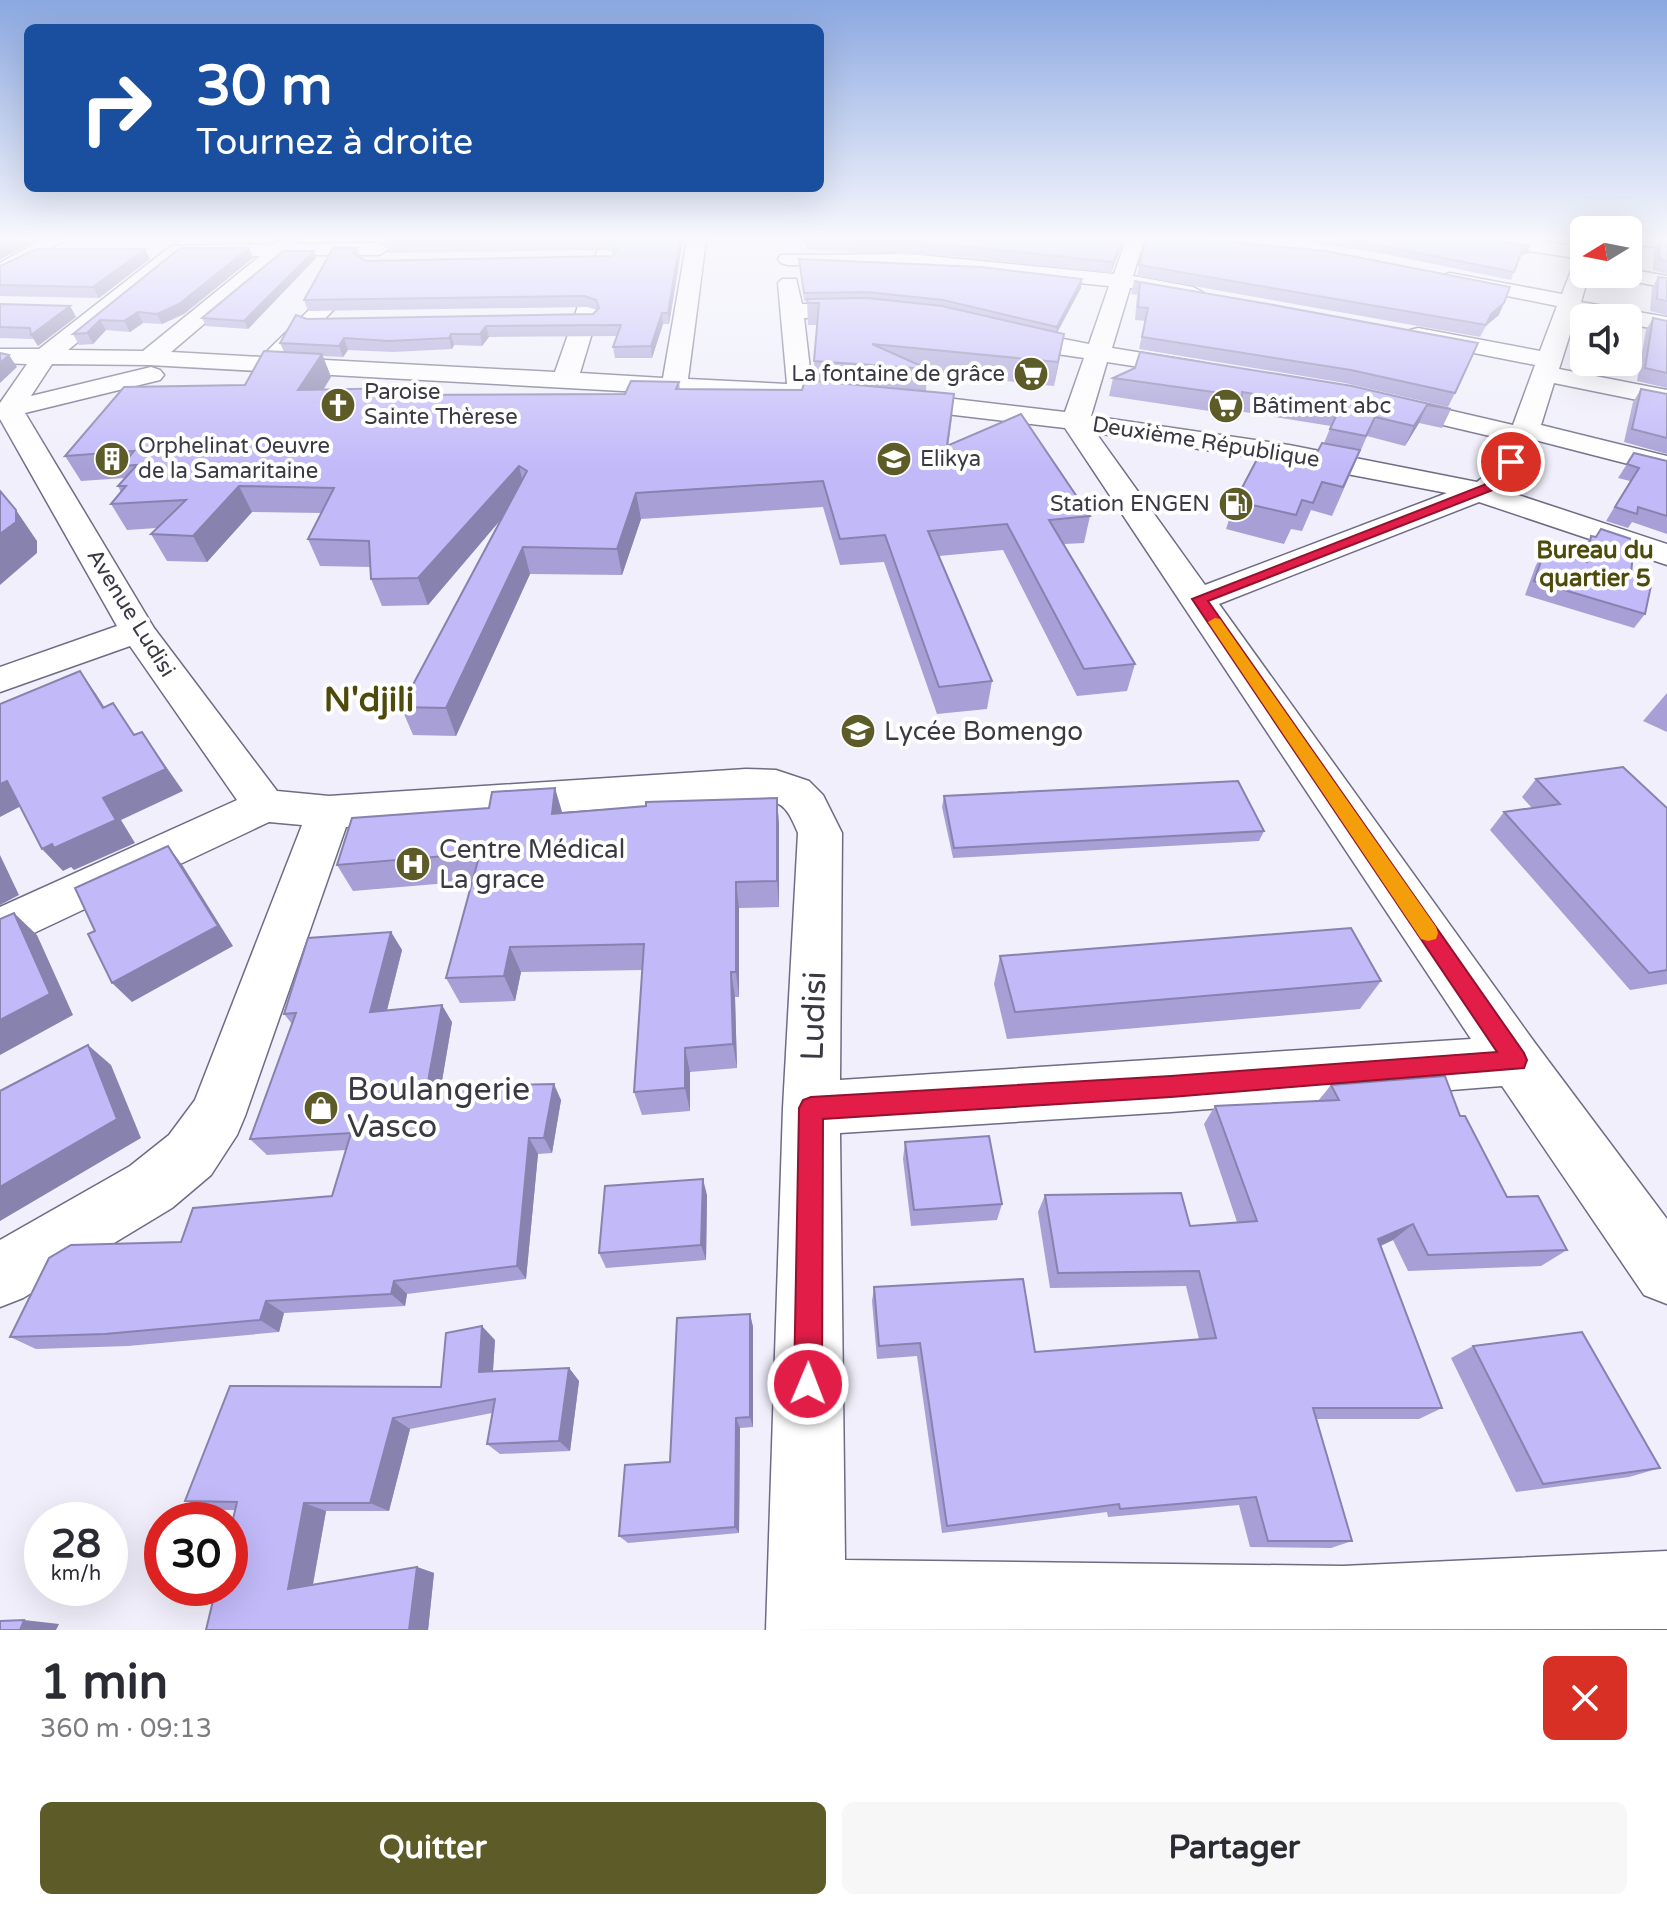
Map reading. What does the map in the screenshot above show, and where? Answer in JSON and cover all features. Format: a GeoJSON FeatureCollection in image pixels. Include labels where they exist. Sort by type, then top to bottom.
{"type":"FeatureCollection","features":[{"type":"Feature","properties":{"kind":"street"},"geometry":{"type":"LineString","coordinates":[[5,410],[44,357],[95,316]]}},
{"type":"Feature","properties":{"kind":"street"},"geometry":{"type":"LineString","coordinates":[[149,358],[200,316]]}},
{"type":"Feature","properties":{"kind":"street"},"geometry":{"type":"LineString","coordinates":[[267,364],[315,316]]}},
{"type":"Feature","properties":{"kind":"street"},"geometry":{"type":"LineString","coordinates":[[675,384],[685,316]]}},
{"type":"Feature","properties":{"kind":"street"},"geometry":{"type":"LineString","coordinates":[[792,316],[800,392]]}},
{"type":"Feature","properties":{"kind":"street"},"geometry":{"type":"LineString","coordinates":[[1111,316],[1075,423],[1200,599],[1516,1060],[1667,1272]]}},
{"type":"Feature","properties":{"kind":"street"},"geometry":{"type":"LineString","coordinates":[[1200,599],[1488,488],[1506,472],[1524,433],[1566,316]]}},
{"type":"Feature","properties":{"kind":"street"},"geometry":{"type":"LineString","coordinates":[[557,317],[587,317],[565,380]]}},
{"type":"Feature","properties":{"kind":"street"},"geometry":{"type":"LineString","coordinates":[[311,320],[342,319]]}},
{"type":"Feature","properties":{"kind":"street"},"geometry":{"type":"LineString","coordinates":[[1642,319],[1667,324]]}},
{"type":"Feature","properties":{"kind":"street"},"geometry":{"type":"LineString","coordinates":[[980,327],[1030,342],[1216,371]]}},
{"type":"Feature","properties":{"kind":"street"},"geometry":{"type":"LineString","coordinates":[[1399,331],[1667,398]]}},
{"type":"Feature","properties":{"kind":"street"},"geometry":{"type":"LineString","coordinates":[[0,356],[149,358],[675,384],[844,396]]}},
{"type":"Feature","properties":{"kind":"street"},"geometry":{"type":"LineString","coordinates":[[5,410],[204,362]]}},
{"type":"Feature","properties":{"kind":"street"},"geometry":{"type":"LineString","coordinates":[[1360,397],[1667,465]]}},
{"type":"Feature","properties":{"kind":"street","name":"Deuxième République"},"geometry":{"type":"LineString","coordinates":[[873,398],[975,408],[1289,454],[1477,491],[1667,555]]}},
{"type":"Feature","properties":{"kind":"street","name":"Avenue Ludisi"},"geometry":{"type":"LineString","coordinates":[[5,410],[138,631],[264,806]]}},
{"type":"Feature","properties":{"kind":"street"},"geometry":{"type":"LineString","coordinates":[[0,680],[138,631]]}},
{"type":"Feature","properties":{"kind":"street","name":"Ludisi"},"geometry":{"type":"LineString","coordinates":[[329,812],[746,784],[783,785],[807,801],[820,833],[811,1108],[806,1614]]}},
{"type":"Feature","properties":{"kind":"street"},"geometry":{"type":"LineString","coordinates":[[0,929],[264,806],[329,812],[217,1116],[190,1155],[151,1187],[0,1275]]}},
{"type":"Feature","properties":{"kind":"street"},"geometry":{"type":"LineString","coordinates":[[811,1108],[1171,1086],[1516,1060]]}},
{"type":"Feature","properties":{"kind":"street"},"geometry":{"type":"LineString","coordinates":[[806,1614],[1346,1618],[1667,1590]]}},
{"type":"Feature","properties":{"kind":"building"},"geometry":{"type":"Polygon","coordinates":[[[0,316],[56,316],[31,335],[30,328],[0,327],[0,316]]]}},
{"type":"Feature","properties":{"kind":"building"},"geometry":{"type":"Polygon","coordinates":[[[95,316],[132,316],[124,321],[100,320],[87,333],[73,334],[95,316]]]}},
{"type":"Feature","properties":{"kind":"building"},"geometry":{"type":"Polygon","coordinates":[[[204,316],[249,316],[244,321],[202,318],[204,316]]]}},
{"type":"Feature","properties":{"kind":"building"},"geometry":{"type":"Polygon","coordinates":[[[295,316],[307,319],[661,316],[651,346],[613,347],[621,325],[486,326],[480,334],[451,334],[449,338],[389,341],[344,338],[339,346],[280,343],[295,316]]]}},
{"type":"Feature","properties":{"kind":"building"},"geometry":{"type":"Polygon","coordinates":[[[818,316],[986,316],[1064,334],[1058,362],[872,344],[928,369],[814,361],[818,316]]]}},
{"type":"Feature","properties":{"kind":"building"},"geometry":{"type":"Polygon","coordinates":[[[1011,316],[1063,316],[1057,327],[1011,316]]]}},
{"type":"Feature","properties":{"kind":"building"},"geometry":{"type":"Polygon","coordinates":[[[1146,316],[1333,316],[1478,343],[1455,393],[1351,370],[1142,337],[1146,316]]]}},
{"type":"Feature","properties":{"kind":"building"},"geometry":{"type":"Polygon","coordinates":[[[1434,316],[1490,316],[1486,325],[1434,316]]]}},
{"type":"Feature","properties":{"kind":"building"},"geometry":{"type":"Polygon","coordinates":[[[1653,318],[1667,321],[1667,373],[1645,368],[1653,318]]]}},
{"type":"Feature","properties":{"kind":"building"},"geometry":{"type":"Polygon","coordinates":[[[264,351],[322,354],[298,390],[405,388],[401,395],[625,394],[631,381],[679,382],[676,389],[802,390],[805,380],[954,394],[947,446],[1021,414],[1090,516],[1049,520],[1135,664],[1084,669],[1007,524],[928,531],[992,681],[939,687],[885,535],[840,539],[823,481],[636,493],[617,549],[523,547],[446,708],[401,707],[527,471],[519,466],[418,578],[371,579],[369,541],[308,539],[334,488],[239,486],[193,536],[151,534],[186,500],[111,504],[126,486],[118,486],[137,465],[122,466],[134,451],[65,456],[124,387],[245,385],[264,351]]]}},
{"type":"Feature","properties":{"kind":"building"},"geometry":{"type":"Polygon","coordinates":[[[1140,352],[1352,386],[1451,409],[1427,405],[1414,426],[1375,417],[1366,436],[1330,429],[1340,408],[1242,392],[1242,396],[1113,378],[1135,368],[1140,352]]]}},
{"type":"Feature","properties":{"kind":"building"},"geometry":{"type":"Polygon","coordinates":[[[0,353],[9,355],[0,363],[0,353]]]}},
{"type":"Feature","properties":{"kind":"building"},"geometry":{"type":"Polygon","coordinates":[[[1641,389],[1667,394],[1667,438],[1632,429],[1641,389]]]}},
{"type":"Feature","properties":{"kind":"building"},"geometry":{"type":"Polygon","coordinates":[[[1322,443],[1360,450],[1343,487],[1322,482],[1313,503],[1302,500],[1296,515],[1235,501],[1263,448],[1313,460],[1322,443]]]}},
{"type":"Feature","properties":{"kind":"building"},"geometry":{"type":"Polygon","coordinates":[[[1634,453],[1667,461],[1667,516],[1638,507],[1637,514],[1615,507],[1639,468],[1627,464],[1634,453]]]}},
{"type":"Feature","properties":{"kind":"building"},"geometry":{"type":"Polygon","coordinates":[[[0,491],[16,510],[16,522],[0,534],[0,491]]]}},
{"type":"Feature","properties":{"kind":"building"},"geometry":{"type":"Polygon","coordinates":[[[1601,529],[1634,540],[1631,575],[1652,581],[1645,614],[1534,581],[1545,550],[1587,562],[1591,536],[1596,537],[1601,529]]]}},
{"type":"Feature","properties":{"kind":"building"},"geometry":{"type":"Polygon","coordinates":[[[80,671],[103,708],[113,703],[134,735],[142,732],[166,769],[103,798],[116,820],[54,848],[52,844],[42,849],[7,781],[0,784],[0,704],[80,671]]]}},
{"type":"Feature","properties":{"kind":"building"},"geometry":{"type":"Polygon","coordinates":[[[1623,767],[1667,808],[1667,970],[1649,973],[1504,812],[1560,804],[1536,779],[1623,767]]]}},
{"type":"Feature","properties":{"kind":"building"},"geometry":{"type":"Polygon","coordinates":[[[1238,781],[1264,831],[954,848],[944,796],[1238,781]]]}},
{"type":"Feature","properties":{"kind":"building"},"geometry":{"type":"Polygon","coordinates":[[[555,788],[552,814],[646,806],[646,802],[777,798],[777,881],[736,882],[736,972],[731,972],[733,1044],[685,1048],[685,1088],[634,1092],[644,944],[510,947],[504,976],[446,978],[480,853],[337,865],[352,818],[489,808],[492,792],[555,788]]]}},
{"type":"Feature","properties":{"kind":"building"},"geometry":{"type":"Polygon","coordinates":[[[168,846],[218,926],[112,983],[88,934],[95,931],[75,888],[168,846]]]}},
{"type":"Feature","properties":{"kind":"building"},"geometry":{"type":"Polygon","coordinates":[[[14,913],[50,994],[0,1020],[0,919],[14,913]]]}},
{"type":"Feature","properties":{"kind":"building"},"geometry":{"type":"Polygon","coordinates":[[[1351,928],[1381,981],[1015,1012],[1000,956],[1351,928]]]}},
{"type":"Feature","properties":{"kind":"building"},"geometry":{"type":"Polygon","coordinates":[[[391,932],[370,1012],[442,1005],[427,1087],[554,1084],[544,1138],[529,1138],[517,1266],[394,1281],[391,1294],[266,1301],[260,1320],[105,1334],[10,1337],[49,1258],[71,1245],[181,1242],[193,1208],[332,1196],[351,1133],[250,1139],[296,1013],[284,1014],[308,938],[391,932]]]}},
{"type":"Feature","properties":{"kind":"building"},"geometry":{"type":"Polygon","coordinates":[[[88,1045],[117,1119],[0,1187],[0,1091],[88,1045]]]}},
{"type":"Feature","properties":{"kind":"building"},"geometry":{"type":"Polygon","coordinates":[[[1445,1076],[1460,1116],[1465,1116],[1507,1197],[1538,1196],[1567,1250],[1428,1255],[1413,1224],[1378,1239],[1442,1408],[1313,1408],[1352,1541],[1268,1541],[1256,1497],[1120,1509],[1119,1504],[947,1526],[920,1343],[879,1346],[874,1287],[1023,1279],[1035,1352],[1216,1338],[1199,1271],[1058,1273],[1045,1195],[1181,1193],[1190,1226],[1257,1221],[1215,1106],[1339,1100],[1331,1085],[1445,1076]]]}},
{"type":"Feature","properties":{"kind":"building"},"geometry":{"type":"Polygon","coordinates":[[[989,1136],[1002,1204],[914,1210],[905,1142],[989,1136]]]}},
{"type":"Feature","properties":{"kind":"building"},"geometry":{"type":"Polygon","coordinates":[[[703,1179],[701,1245],[599,1253],[605,1186],[703,1179]]]}},
{"type":"Feature","properties":{"kind":"building"},"geometry":{"type":"Polygon","coordinates":[[[750,1314],[750,1417],[736,1418],[735,1527],[619,1536],[625,1465],[670,1462],[677,1318],[750,1314]]]}},
{"type":"Feature","properties":{"kind":"building"},"geometry":{"type":"Polygon","coordinates":[[[482,1326],[479,1372],[569,1368],[559,1441],[487,1444],[495,1399],[393,1418],[370,1503],[304,1503],[288,1589],[417,1567],[409,1630],[206,1630],[212,1606],[248,1606],[248,1502],[185,1501],[230,1386],[441,1387],[446,1333],[482,1326]]]}},
{"type":"Feature","properties":{"kind":"building"},"geometry":{"type":"Polygon","coordinates":[[[1582,1332],[1660,1468],[1543,1484],[1473,1346],[1582,1332]]]}},
{"type":"Feature","properties":{"kind":"building"},"geometry":{"type":"Polygon","coordinates":[[[24,1620],[20,1630],[0,1630],[0,1621],[24,1620]]]}},
{"type":"Feature","properties":{"kind":"slow traffic"},"geometry":{"type":"LineString","coordinates":[[1215,622],[1428,933]]}},
{"type":"Feature","properties":{"kind":"place","name":"La fontaine de grâce"},"geometry":{"type":"Point","coordinates":[1031,374]}},
{"type":"Feature","properties":{"kind":"place","name":"Paroise Sainte Thèrese"},"geometry":{"type":"Point","coordinates":[338,405]}},
{"type":"Feature","properties":{"kind":"place","name":"Bâtiment abc"},"geometry":{"type":"Point","coordinates":[1226,406]}},
{"type":"Feature","properties":{"kind":"place","name":"Orphelinat Oeuvre de la Samaritaine"},"geometry":{"type":"Point","coordinates":[112,459]}},
{"type":"Feature","properties":{"kind":"place","name":"Elikya"},"geometry":{"type":"Point","coordinates":[894,459]}},
{"type":"Feature","properties":{"kind":"place","name":"Station ENGEN"},"geometry":{"type":"Point","coordinates":[1236,504]}},
{"type":"Feature","properties":{"kind":"place","name":"Lycée Bomengo"},"geometry":{"type":"Point","coordinates":[858,731]}},
{"type":"Feature","properties":{"kind":"place","name":"Centre Médical La grace"},"geometry":{"type":"Point","coordinates":[413,864]}},
{"type":"Feature","properties":{"kind":"place","name":"Boulangerie Vasco"},"geometry":{"type":"Point","coordinates":[321,1108]}},
{"type":"Feature","properties":{"kind":"district","name":"Bureau du quartier 5"},"geometry":{"type":"Point","coordinates":[1595,564]}},
{"type":"Feature","properties":{"kind":"district","name":"N'djili"},"geometry":{"type":"Point","coordinates":[369,700]}},
{"type":"Feature","properties":{"kind":"route"},"geometry":{"type":"LineString","coordinates":[[808,1384],[811,1108],[1171,1086],[1516,1060],[1200,599],[1488,488],[1506,472],[1511,462]]}}]}
